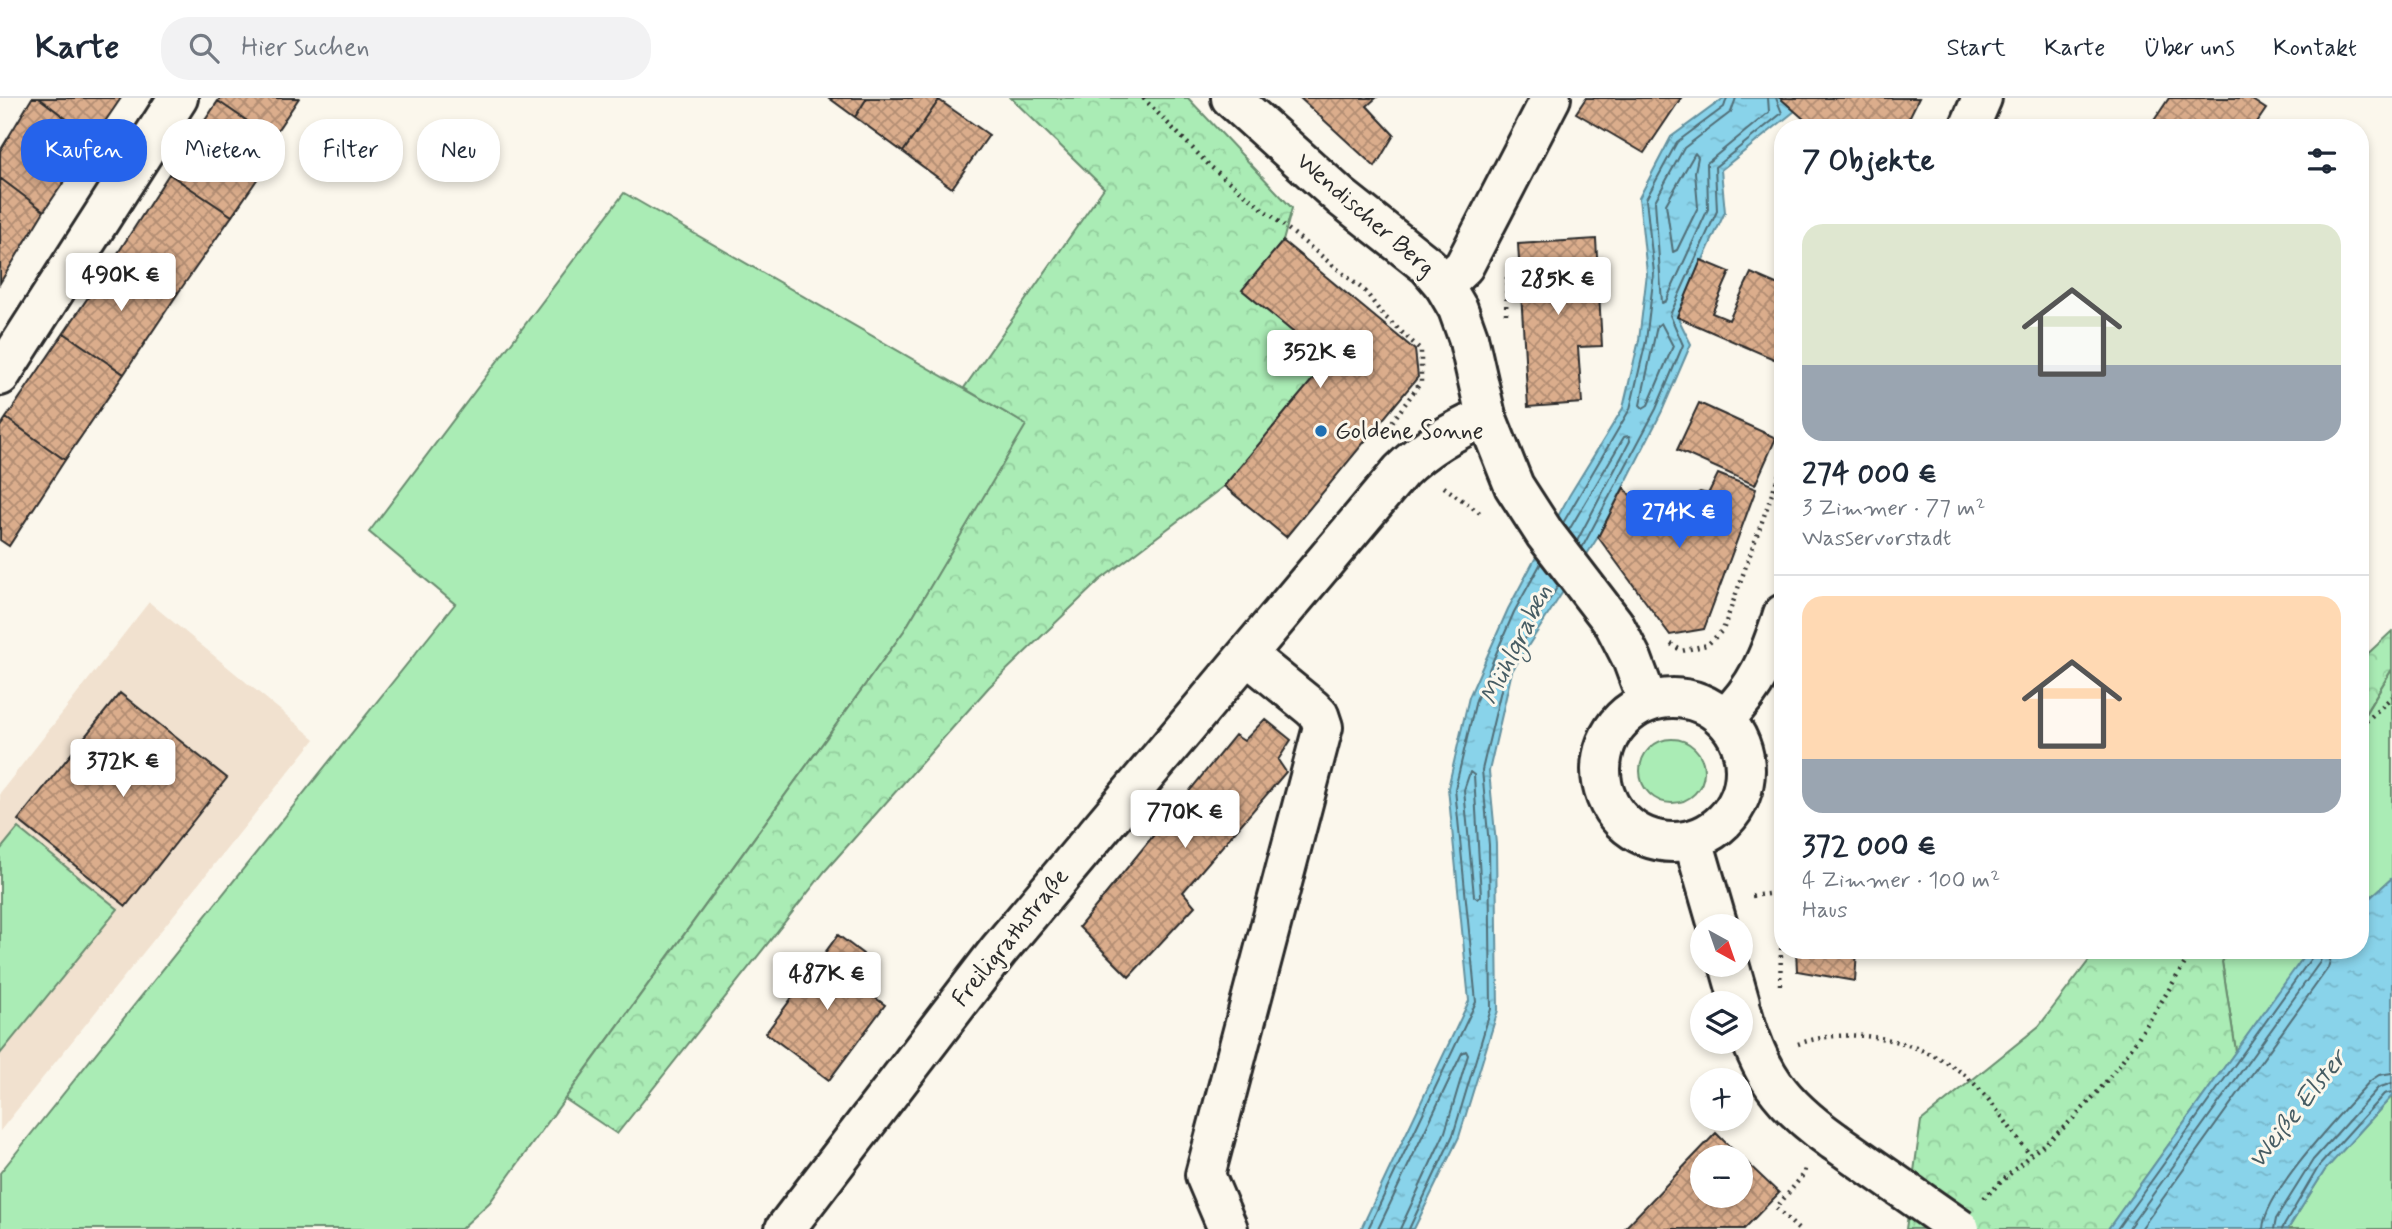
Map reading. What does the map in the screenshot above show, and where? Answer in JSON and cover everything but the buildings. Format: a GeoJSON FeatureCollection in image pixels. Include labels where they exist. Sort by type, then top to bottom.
{"type":"FeatureCollection","features":[{"type":"Feature","properties":{"kind":"street"},"geometry":{"type":"LineString","coordinates":[[0,376],[178,98]]}},
{"type":"Feature","properties":{"kind":"street","name":"Wendischer Berg"},"geometry":{"type":"LineString","coordinates":[[1231,98],[1342,197],[1428,266],[1444,285],[1458,309],[1468,337],[1486,416],[1514,486],[1545,534],[1578,575],[1624,643],[1648,702]]}},
{"type":"Feature","properties":{"kind":"street"},"geometry":{"type":"LineString","coordinates":[[1444,285],[1464,266],[1550,98]]}},
{"type":"Feature","properties":{"kind":"street"},"geometry":{"type":"LineString","coordinates":[[1973,119],[1982,98]]}},
{"type":"Feature","properties":{"kind":"street","name":"Freiligrathstraße"},"geometry":{"type":"LineString","coordinates":[[785,1229],[998,951],[1410,463],[1451,432],[1486,416]]}},
{"type":"Feature","properties":{"kind":"street"},"geometry":{"type":"LineString","coordinates":[[1725,718],[1746,698],[1762,672],[1774,639]]}},
{"type":"Feature","properties":{"kind":"street"},"geometry":{"type":"LineString","coordinates":[[1228,1229],[1205,1175],[1323,727],[1312,708],[1248,656]]}},
{"type":"Feature","properties":{"kind":"street"},"geometry":{"type":"LineString","coordinates":[[1665,697],[1701,702],[1725,718],[1740,741],[1746,761],[1745,782],[1728,818],[1712,832],[1693,840],[1668,842],[1644,837],[1623,823],[1609,804],[1601,780],[1601,756],[1611,733],[1626,714],[1648,702],[1665,697]]}},
{"type":"Feature","properties":{"kind":"street"},"geometry":{"type":"LineString","coordinates":[[1693,840],[1715,914]]}},
{"type":"Feature","properties":{"kind":"street"},"geometry":{"type":"LineString","coordinates":[[1753,1043],[1788,1106],[1819,1152],[1969,1217]]}},
{"type":"Feature","properties":{"kind":"path"},"geometry":{"type":"LineString","coordinates":[[1143,98],[1211,167],[1366,292],[1381,313]]}},
{"type":"Feature","properties":{"kind":"path"},"geometry":{"type":"LineString","coordinates":[[1506,318],[1507,272]]}},
{"type":"Feature","properties":{"kind":"path"},"geometry":{"type":"LineString","coordinates":[[1434,488],[1443,487],[1459,495],[1484,516]]}},
{"type":"Feature","properties":{"kind":"path"},"geometry":{"type":"LineString","coordinates":[[1661,637],[1682,652],[1707,645],[1723,630],[1774,488]]}},
{"type":"Feature","properties":{"kind":"path"},"geometry":{"type":"LineString","coordinates":[[2369,719],[2392,697]]}},
{"type":"Feature","properties":{"kind":"path"},"geometry":{"type":"LineString","coordinates":[[1751,896],[1774,892]]}},
{"type":"Feature","properties":{"kind":"path"},"geometry":{"type":"LineString","coordinates":[[1779,996],[1780,959]]}},
{"type":"Feature","properties":{"kind":"path"},"geometry":{"type":"LineString","coordinates":[[1969,1217],[2030,1155],[2051,1140],[2128,1057],[2188,959]]}},
{"type":"Feature","properties":{"kind":"path"},"geometry":{"type":"LineString","coordinates":[[1757,1054],[1820,1036],[1852,1033],[1907,1044],[1962,1073],[2030,1155]]}},
{"type":"Feature","properties":{"kind":"path"},"geometry":{"type":"LineString","coordinates":[[1798,1229],[1776,1208],[1819,1152]]}},
{"type":"Feature","properties":{"kind":"shaded area"},"geometry":{"type":"Polygon","coordinates":[[[149,602],[315,739],[0,1131],[0,793],[149,602]]]}},
{"type":"Feature","properties":{"kind":"green space"},"geometry":{"type":"Polygon","coordinates":[[[1011,98],[1188,98],[1292,208],[1283,241],[1243,290],[1328,361],[1224,486],[1100,580],[989,687],[825,871],[617,1134],[565,1099],[904,631],[1026,425],[964,388],[1104,188],[1011,98]]]}},
{"type":"Feature","properties":{"kind":"green space"},"geometry":{"type":"Polygon","coordinates":[[[624,193],[1027,425],[904,631],[490,1202],[461,1229],[0,1229],[0,1173],[455,604],[369,532],[624,193]]]}},
{"type":"Feature","properties":{"kind":"green space"},"geometry":{"type":"Polygon","coordinates":[[[2392,631],[2392,669],[2369,707],[2369,653],[2392,631]]]}},
{"type":"Feature","properties":{"kind":"green space"},"geometry":{"type":"Polygon","coordinates":[[[2392,669],[2392,878],[2369,899],[2369,708],[2392,669]]]}},
{"type":"Feature","properties":{"kind":"green space"},"geometry":{"type":"Polygon","coordinates":[[[1672,739],[1690,745],[1698,753],[1704,771],[1698,789],[1690,797],[1672,803],[1654,797],[1646,789],[1640,771],[1646,753],[1654,745],[1672,739]]]}},
{"type":"Feature","properties":{"kind":"green space"},"geometry":{"type":"Polygon","coordinates":[[[18,828],[118,909],[0,1054],[0,850],[18,828]]]}},
{"type":"Feature","properties":{"kind":"green space"},"geometry":{"type":"Polygon","coordinates":[[[2090,959],[2224,959],[2236,1051],[2108,1229],[1906,1229],[1921,1121],[2039,1026],[2090,959]]]}},
{"type":"Feature","properties":{"kind":"green space"},"geometry":{"type":"Polygon","coordinates":[[[2224,959],[2303,959],[2236,1051],[2224,959]]]}},
{"type":"Feature","properties":{"kind":"green space"},"geometry":{"type":"Polygon","coordinates":[[[2392,1096],[2392,1229],[2288,1229],[2325,1170],[2392,1096]]]}},
{"type":"Feature","properties":{"kind":"water","name":"Mühlgraben"},"geometry":{"type":"Polygon","coordinates":[[[1724,98],[1780,98],[1795,111],[1785,119],[1774,119],[1774,128],[1721,170],[1725,212],[1677,316],[1691,344],[1662,411],[1598,537],[1512,671],[1489,771],[1496,844],[1498,1010],[1459,1137],[1414,1229],[1361,1229],[1469,1001],[1448,788],[1469,697],[1508,609],[1569,496],[1623,408],[1639,340],[1647,273],[1639,198],[1671,137],[1724,98]]]}},
{"type":"Feature","properties":{"kind":"water","name":"Weiße Elster"},"geometry":{"type":"Polygon","coordinates":[[[2392,878],[2392,1096],[2325,1170],[2288,1229],[2108,1229],[2302,959],[2369,959],[2369,899],[2392,878]]]}},
{"type":"Feature","properties":{"kind":"place","name":"Goldene Sonne"},"geometry":{"type":"Point","coordinates":[1321,431]}}]}
